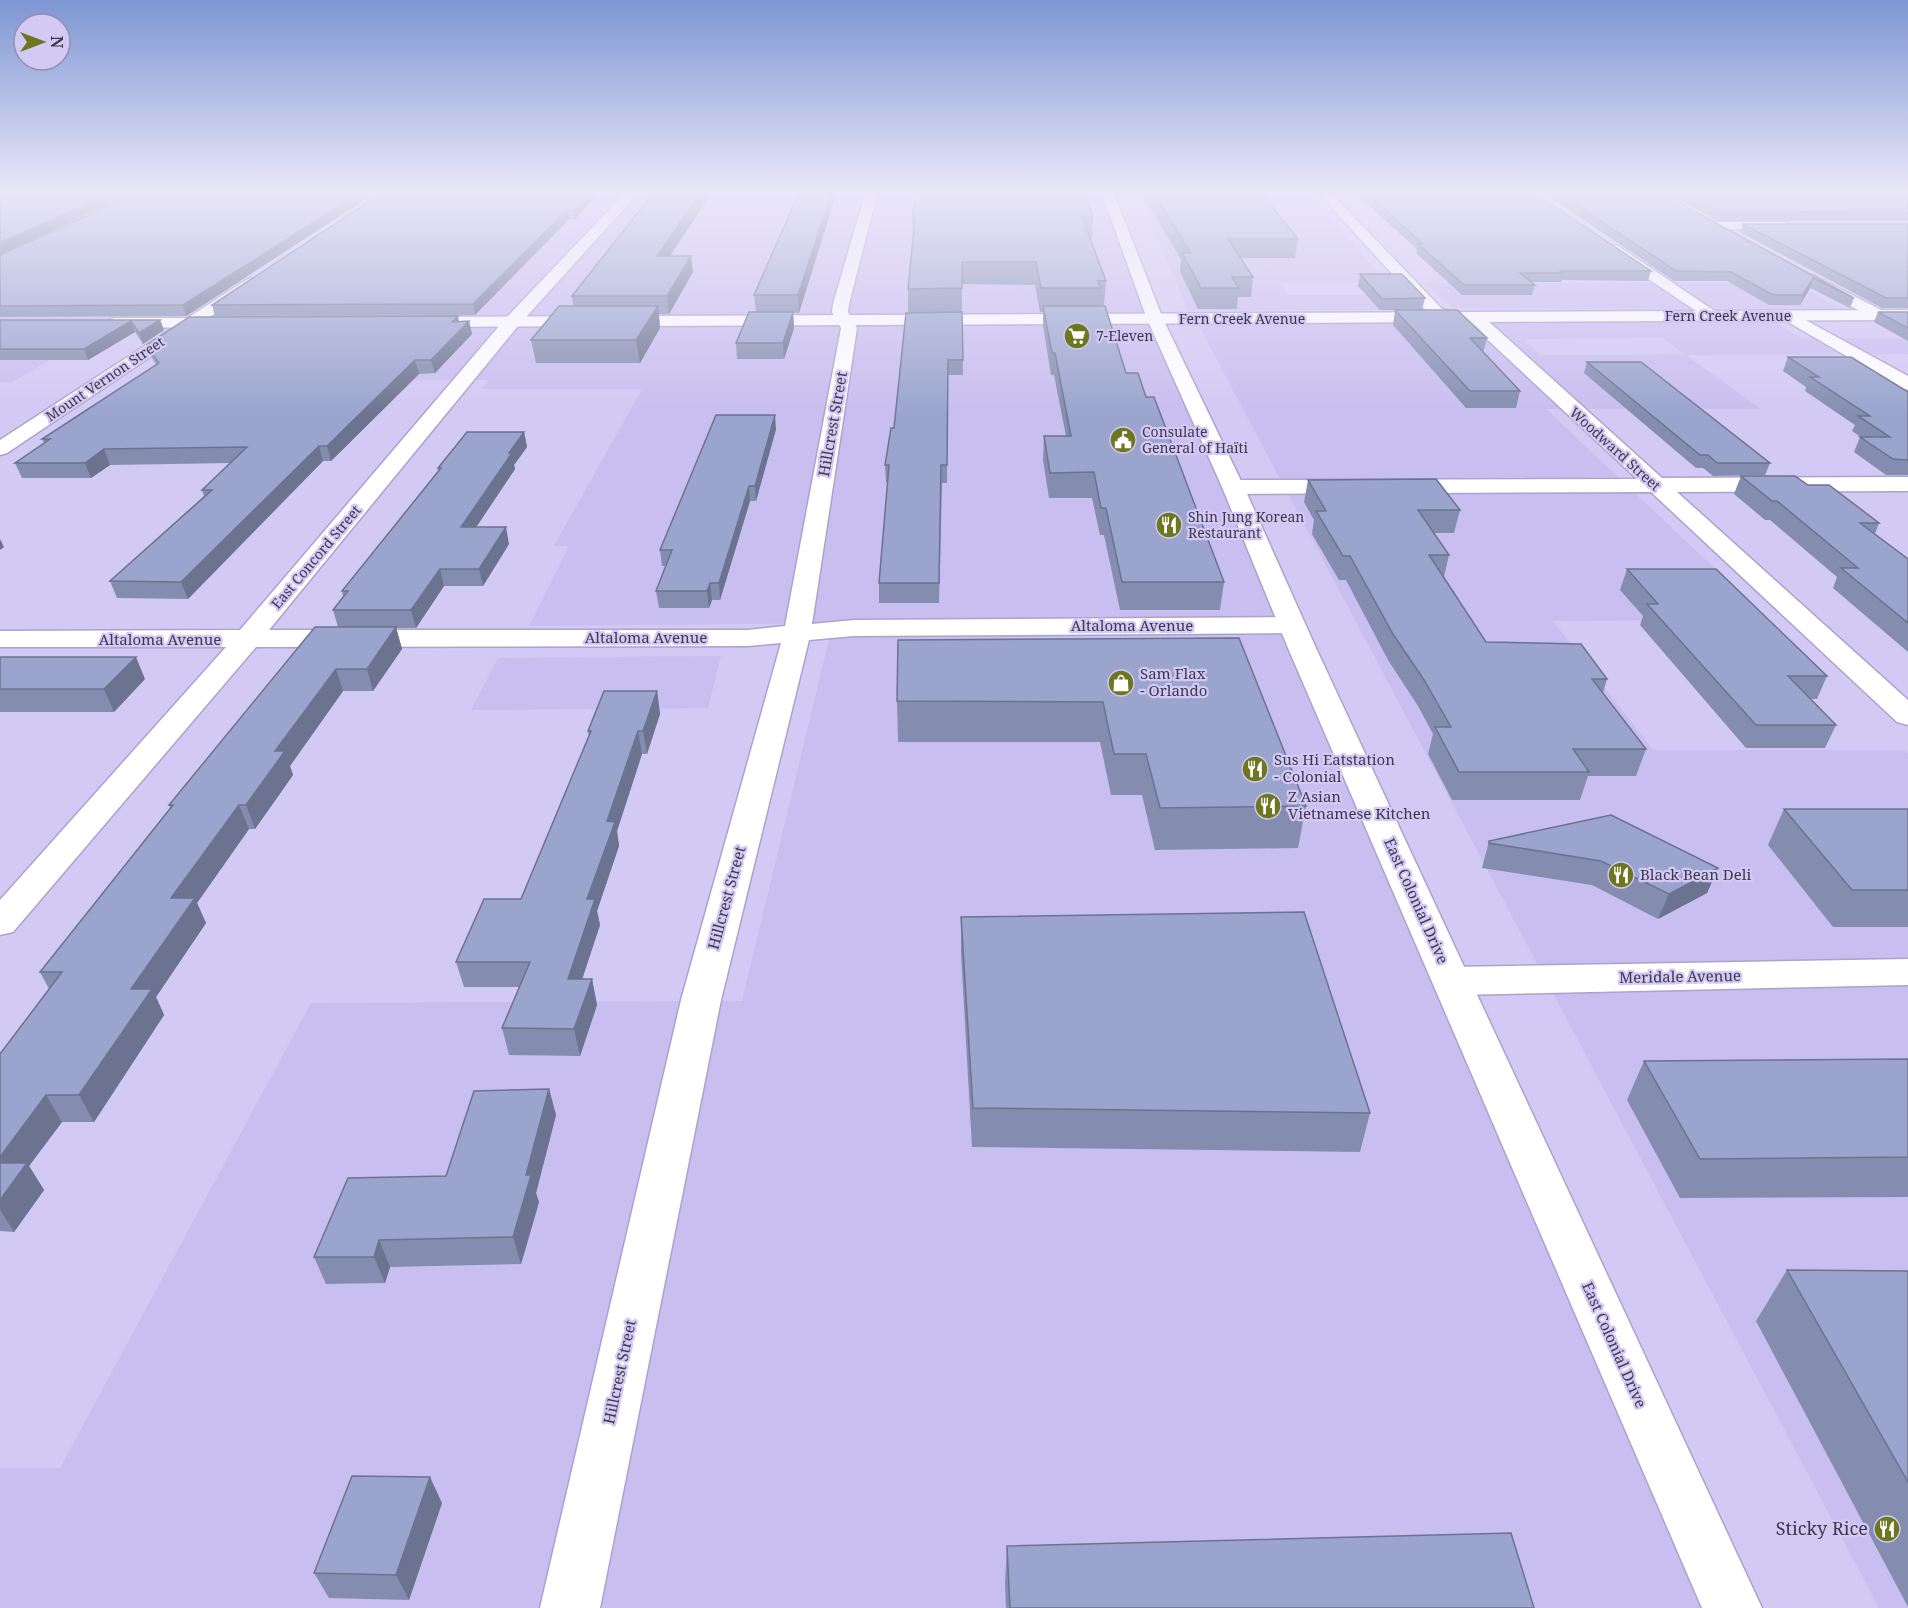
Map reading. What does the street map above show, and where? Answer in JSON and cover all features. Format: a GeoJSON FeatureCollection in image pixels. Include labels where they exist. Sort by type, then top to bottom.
{"type":"FeatureCollection","features":[{"type":"Feature","properties":{"kind":"main road","name":"East Concord Street"},"geometry":{"type":"LineString","coordinates":[[0,923],[247,640],[512,322],[564,266]]}},
{"type":"Feature","properties":{"kind":"main road","name":"Hillcrest Street"},"geometry":{"type":"LineString","coordinates":[[570,1608],[701,1000],[797,633],[849,328],[840,312],[851,266]]}},
{"type":"Feature","properties":{"kind":"main road","name":"East Colonial Drive"},"geometry":{"type":"LineString","coordinates":[[1135,266],[1155,319],[1233,488],[1292,625],[1732,1608]]}},
{"type":"Feature","properties":{"kind":"main road","name":"Woodward Street"},"geometry":{"type":"LineString","coordinates":[[1393,266],[1436,312],[1481,324],[1908,716]]}},
{"type":"Feature","properties":{"kind":"main road"},"geometry":{"type":"LineString","coordinates":[[1639,266],[1714,316]]}},
{"type":"Feature","properties":{"kind":"main road"},"geometry":{"type":"LineString","coordinates":[[1797,271],[1879,315]]}},
{"type":"Feature","properties":{"kind":"main road","name":"Mount Vernon Street"},"geometry":{"type":"LineString","coordinates":[[0,449],[266,273]]}},
{"type":"Feature","properties":{"kind":"main road","name":"Fern Creek Avenue"},"geometry":{"type":"LineString","coordinates":[[405,322],[1908,315]]}},
{"type":"Feature","properties":{"kind":"main road"},"geometry":{"type":"LineString","coordinates":[[1789,316],[1908,384]]}},
{"type":"Feature","properties":{"kind":"main road"},"geometry":{"type":"LineString","coordinates":[[94,323],[239,323]]}},
{"type":"Feature","properties":{"kind":"main road"},"geometry":{"type":"LineString","coordinates":[[1233,488],[1908,484]]}},
{"type":"Feature","properties":{"kind":"main road","name":"Altaloma Avenue"},"geometry":{"type":"LineString","coordinates":[[0,639],[748,638],[854,628],[1292,625]]}},
{"type":"Feature","properties":{"kind":"main road","name":"Meridale Avenue"},"geometry":{"type":"LineString","coordinates":[[1452,981],[1908,972]]}},
{"type":"Feature","properties":{"kind":"shaded area"},"geometry":{"type":"Polygon","coordinates":[[[423,266],[1135,266],[1155,319],[1730,1608],[0,1608],[0,1468],[60,1468],[311,1003],[742,1001],[833,623],[529,626],[569,546],[554,546],[642,389],[482,389],[489,380],[295,380],[115,392],[227,314],[127,315],[12,382],[0,382],[0,289],[397,288],[423,266]]]}},
{"type":"Feature","properties":{"kind":"shaded area"},"geometry":{"type":"Polygon","coordinates":[[[1169,266],[1372,266],[1386,282],[1279,283],[1287,295],[1398,295],[1411,310],[1188,310],[1169,266]]]}},
{"type":"Feature","properties":{"kind":"shaded area"},"geometry":{"type":"Polygon","coordinates":[[[1426,283],[1795,283],[1842,309],[1452,308],[1426,283]]]}},
{"type":"Feature","properties":{"kind":"shaded area"},"geometry":{"type":"Polygon","coordinates":[[[1775,322],[1801,338],[1908,338],[1908,354],[1686,355],[1761,409],[1546,409],[1768,619],[1553,621],[1653,750],[1904,750],[1908,754],[1908,1608],[1879,1608],[1198,324],[1775,322]],[[1662,338],[1523,339],[1541,355],[1684,354],[1662,338]]]}},
{"type":"Feature","properties":{"kind":"shaded area"},"geometry":{"type":"Polygon","coordinates":[[[721,656],[708,708],[471,710],[498,658],[721,656]]]}},
{"type":"Feature","properties":{"kind":"building"},"geometry":{"type":"Polygon","coordinates":[[[0,266],[245,266],[183,305],[0,306],[0,266]]]}},
{"type":"Feature","properties":{"kind":"building"},"geometry":{"type":"Polygon","coordinates":[[[271,266],[511,266],[473,304],[212,305],[271,266]]]}},
{"type":"Feature","properties":{"kind":"building"},"geometry":{"type":"Polygon","coordinates":[[[596,266],[685,266],[667,296],[572,296],[596,266]]]}},
{"type":"Feature","properties":{"kind":"building"},"geometry":{"type":"Polygon","coordinates":[[[767,266],[807,266],[798,295],[754,295],[767,266]]]}},
{"type":"Feature","properties":{"kind":"building"},"geometry":{"type":"Polygon","coordinates":[[[910,266],[962,266],[962,288],[908,289],[910,266]]]}},
{"type":"Feature","properties":{"kind":"building"},"geometry":{"type":"Polygon","coordinates":[[[1037,266],[1100,266],[1106,281],[1098,281],[1101,288],[1041,288],[1037,266]]]}},
{"type":"Feature","properties":{"kind":"building"},"geometry":{"type":"Polygon","coordinates":[[[1189,266],[1246,266],[1253,277],[1232,277],[1239,288],[1201,288],[1189,266]]]}},
{"type":"Feature","properties":{"kind":"building"},"geometry":{"type":"Polygon","coordinates":[[[1443,266],[1644,266],[1651,271],[1520,273],[1535,285],[1464,285],[1443,266]]]}},
{"type":"Feature","properties":{"kind":"building"},"geometry":{"type":"Polygon","coordinates":[[[1668,266],[1795,266],[1854,298],[1813,278],[1803,295],[1773,295],[1731,272],[1676,271],[1668,266]]]}},
{"type":"Feature","properties":{"kind":"building"},"geometry":{"type":"Polygon","coordinates":[[[1824,266],[1908,266],[1908,298],[1886,298],[1824,266]]]}},
{"type":"Feature","properties":{"kind":"building"},"geometry":{"type":"Polygon","coordinates":[[[1360,274],[1402,274],[1425,298],[1382,299],[1360,274]]]}},
{"type":"Feature","properties":{"kind":"building"},"geometry":{"type":"Polygon","coordinates":[[[559,306],[658,306],[636,340],[531,340],[559,306]]]}},
{"type":"Feature","properties":{"kind":"building"},"geometry":{"type":"Polygon","coordinates":[[[1043,306],[1105,306],[1126,373],[1138,373],[1146,397],[1154,397],[1224,582],[1122,582],[1106,508],[1101,508],[1094,472],[1050,473],[1044,436],[1071,436],[1055,353],[1052,353],[1043,306]]]}},
{"type":"Feature","properties":{"kind":"building"},"geometry":{"type":"Polygon","coordinates":[[[1395,310],[1457,310],[1487,338],[1470,338],[1520,391],[1470,391],[1395,310]]]}},
{"type":"Feature","properties":{"kind":"building"},"geometry":{"type":"Polygon","coordinates":[[[749,312],[793,312],[783,343],[736,343],[749,312]]]}},
{"type":"Feature","properties":{"kind":"building"},"geometry":{"type":"Polygon","coordinates":[[[962,312],[963,360],[948,360],[947,465],[941,465],[939,583],[879,583],[889,465],[885,465],[891,428],[894,428],[906,313],[962,312]]]}},
{"type":"Feature","properties":{"kind":"building"},"geometry":{"type":"Polygon","coordinates":[[[1878,312],[1908,312],[1908,328],[1878,312]]]}},
{"type":"Feature","properties":{"kind":"building"},"geometry":{"type":"Polygon","coordinates":[[[458,316],[452,322],[469,321],[431,360],[415,360],[327,446],[319,446],[181,582],[110,581],[212,490],[202,490],[247,447],[104,449],[85,463],[15,463],[50,439],[42,439],[159,363],[147,345],[189,317],[458,316]]]}},
{"type":"Feature","properties":{"kind":"building"},"geometry":{"type":"Polygon","coordinates":[[[0,320],[160,320],[139,333],[131,321],[84,349],[0,349],[0,320]]]}},
{"type":"Feature","properties":{"kind":"building"},"geometry":{"type":"Polygon","coordinates":[[[1788,357],[1851,357],[1908,392],[1908,460],[1893,459],[1860,437],[1890,437],[1858,416],[1870,416],[1810,377],[1819,377],[1788,357]]]}},
{"type":"Feature","properties":{"kind":"building"},"geometry":{"type":"Polygon","coordinates":[[[1587,362],[1641,362],[1770,463],[1717,463],[1708,455],[1700,455],[1587,362]]]}},
{"type":"Feature","properties":{"kind":"building"},"geometry":{"type":"Polygon","coordinates":[[[716,415],[775,415],[755,486],[749,486],[719,583],[710,583],[707,591],[656,591],[672,550],[660,550],[716,415]]]}},
{"type":"Feature","properties":{"kind":"building"},"geometry":{"type":"Polygon","coordinates":[[[467,432],[524,432],[461,527],[506,527],[479,569],[440,569],[411,610],[333,610],[348,591],[342,591],[441,468],[438,468],[467,432]]]}},
{"type":"Feature","properties":{"kind":"building"},"geometry":{"type":"Polygon","coordinates":[[[1741,476],[1795,476],[1808,485],[1829,485],[1879,523],[1860,523],[1908,559],[1908,623],[1841,568],[1858,568],[1777,501],[1772,501],[1741,476]]]}},
{"type":"Feature","properties":{"kind":"building"},"geometry":{"type":"Polygon","coordinates":[[[1436,479],[1460,510],[1418,510],[1449,555],[1429,555],[1486,642],[1581,644],[1607,679],[1592,679],[1646,749],[1573,749],[1589,772],[1459,772],[1435,727],[1451,727],[1424,680],[1393,634],[1350,556],[1343,556],[1316,511],[1326,511],[1308,480],[1436,479]]]}},
{"type":"Feature","properties":{"kind":"building"},"geometry":{"type":"Polygon","coordinates":[[[1627,569],[1716,569],[1827,676],[1788,676],[1836,725],[1756,725],[1647,604],[1658,604],[1627,569]]]}},
{"type":"Feature","properties":{"kind":"building"},"geometry":{"type":"Polygon","coordinates":[[[315,627],[396,627],[367,669],[336,669],[275,751],[285,751],[246,805],[239,805],[171,898],[195,898],[131,989],[152,989],[79,1095],[46,1095],[0,1157],[0,1054],[62,972],[40,972],[173,805],[169,805],[315,627]]]}},
{"type":"Feature","properties":{"kind":"building"},"geometry":{"type":"Polygon","coordinates":[[[1239,638],[1306,806],[1160,808],[1146,754],[1114,754],[1103,702],[897,701],[898,640],[1239,638]]]}},
{"type":"Feature","properties":{"kind":"building"},"geometry":{"type":"Polygon","coordinates":[[[0,657],[136,657],[104,689],[0,689],[0,657]]]}},
{"type":"Feature","properties":{"kind":"building"},"geometry":{"type":"Polygon","coordinates":[[[604,691],[657,691],[643,731],[638,731],[607,821],[615,822],[587,899],[595,899],[568,979],[592,979],[574,1029],[502,1028],[530,962],[456,962],[484,899],[521,899],[591,731],[588,731],[604,691]]]}},
{"type":"Feature","properties":{"kind":"building"},"geometry":{"type":"Polygon","coordinates":[[[1784,809],[1908,809],[1908,890],[1852,890],[1784,809]]]}},
{"type":"Feature","properties":{"kind":"building"},"geometry":{"type":"Polygon","coordinates":[[[1611,815],[1718,868],[1669,894],[1601,861],[1489,843],[1489,841],[1611,815]]]}},
{"type":"Feature","properties":{"kind":"building"},"geometry":{"type":"Polygon","coordinates":[[[1304,912],[1370,1113],[973,1108],[961,917],[1304,912]]]}},
{"type":"Feature","properties":{"kind":"building"},"geometry":{"type":"Polygon","coordinates":[[[1908,1059],[1908,1157],[1700,1159],[1644,1061],[1908,1059]]]}},
{"type":"Feature","properties":{"kind":"building"},"geometry":{"type":"Polygon","coordinates":[[[549,1089],[526,1175],[531,1175],[513,1237],[379,1240],[374,1257],[314,1257],[348,1178],[446,1176],[474,1091],[549,1089]]]}},
{"type":"Feature","properties":{"kind":"building"},"geometry":{"type":"Polygon","coordinates":[[[0,1163],[27,1163],[0,1200],[0,1163]]]}},
{"type":"Feature","properties":{"kind":"building"},"geometry":{"type":"Polygon","coordinates":[[[1787,1270],[1908,1271],[1908,1482],[1787,1270]]]}},
{"type":"Feature","properties":{"kind":"building"},"geometry":{"type":"Polygon","coordinates":[[[352,1476],[430,1477],[396,1575],[314,1573],[352,1476]]]}},
{"type":"Feature","properties":{"kind":"building"},"geometry":{"type":"Polygon","coordinates":[[[1511,1533],[1534,1608],[1010,1608],[1007,1546],[1511,1533]]]}},
{"type":"Feature","properties":{"kind":"place","name":"7-Eleven"},"geometry":{"type":"Point","coordinates":[1077,336]}},
{"type":"Feature","properties":{"kind":"place","name":"Consulate General of Haïti"},"geometry":{"type":"Point","coordinates":[1123,440]}},
{"type":"Feature","properties":{"kind":"place","name":"Shin Jung Korean Restaurant"},"geometry":{"type":"Point","coordinates":[1169,525]}},
{"type":"Feature","properties":{"kind":"place","name":"Sam Flax - Orlando"},"geometry":{"type":"Point","coordinates":[1121,683]}},
{"type":"Feature","properties":{"kind":"place","name":"Sus Hi Eatstation - Colonial"},"geometry":{"type":"Point","coordinates":[1255,769]}},
{"type":"Feature","properties":{"kind":"place","name":"Z Asian Vietnamese Kitchen"},"geometry":{"type":"Point","coordinates":[1268,806]}},
{"type":"Feature","properties":{"kind":"place","name":"Black Bean Deli"},"geometry":{"type":"Point","coordinates":[1621,875]}},
{"type":"Feature","properties":{"kind":"place","name":"Sticky Rice"},"geometry":{"type":"Point","coordinates":[1887,1529]}}]}
